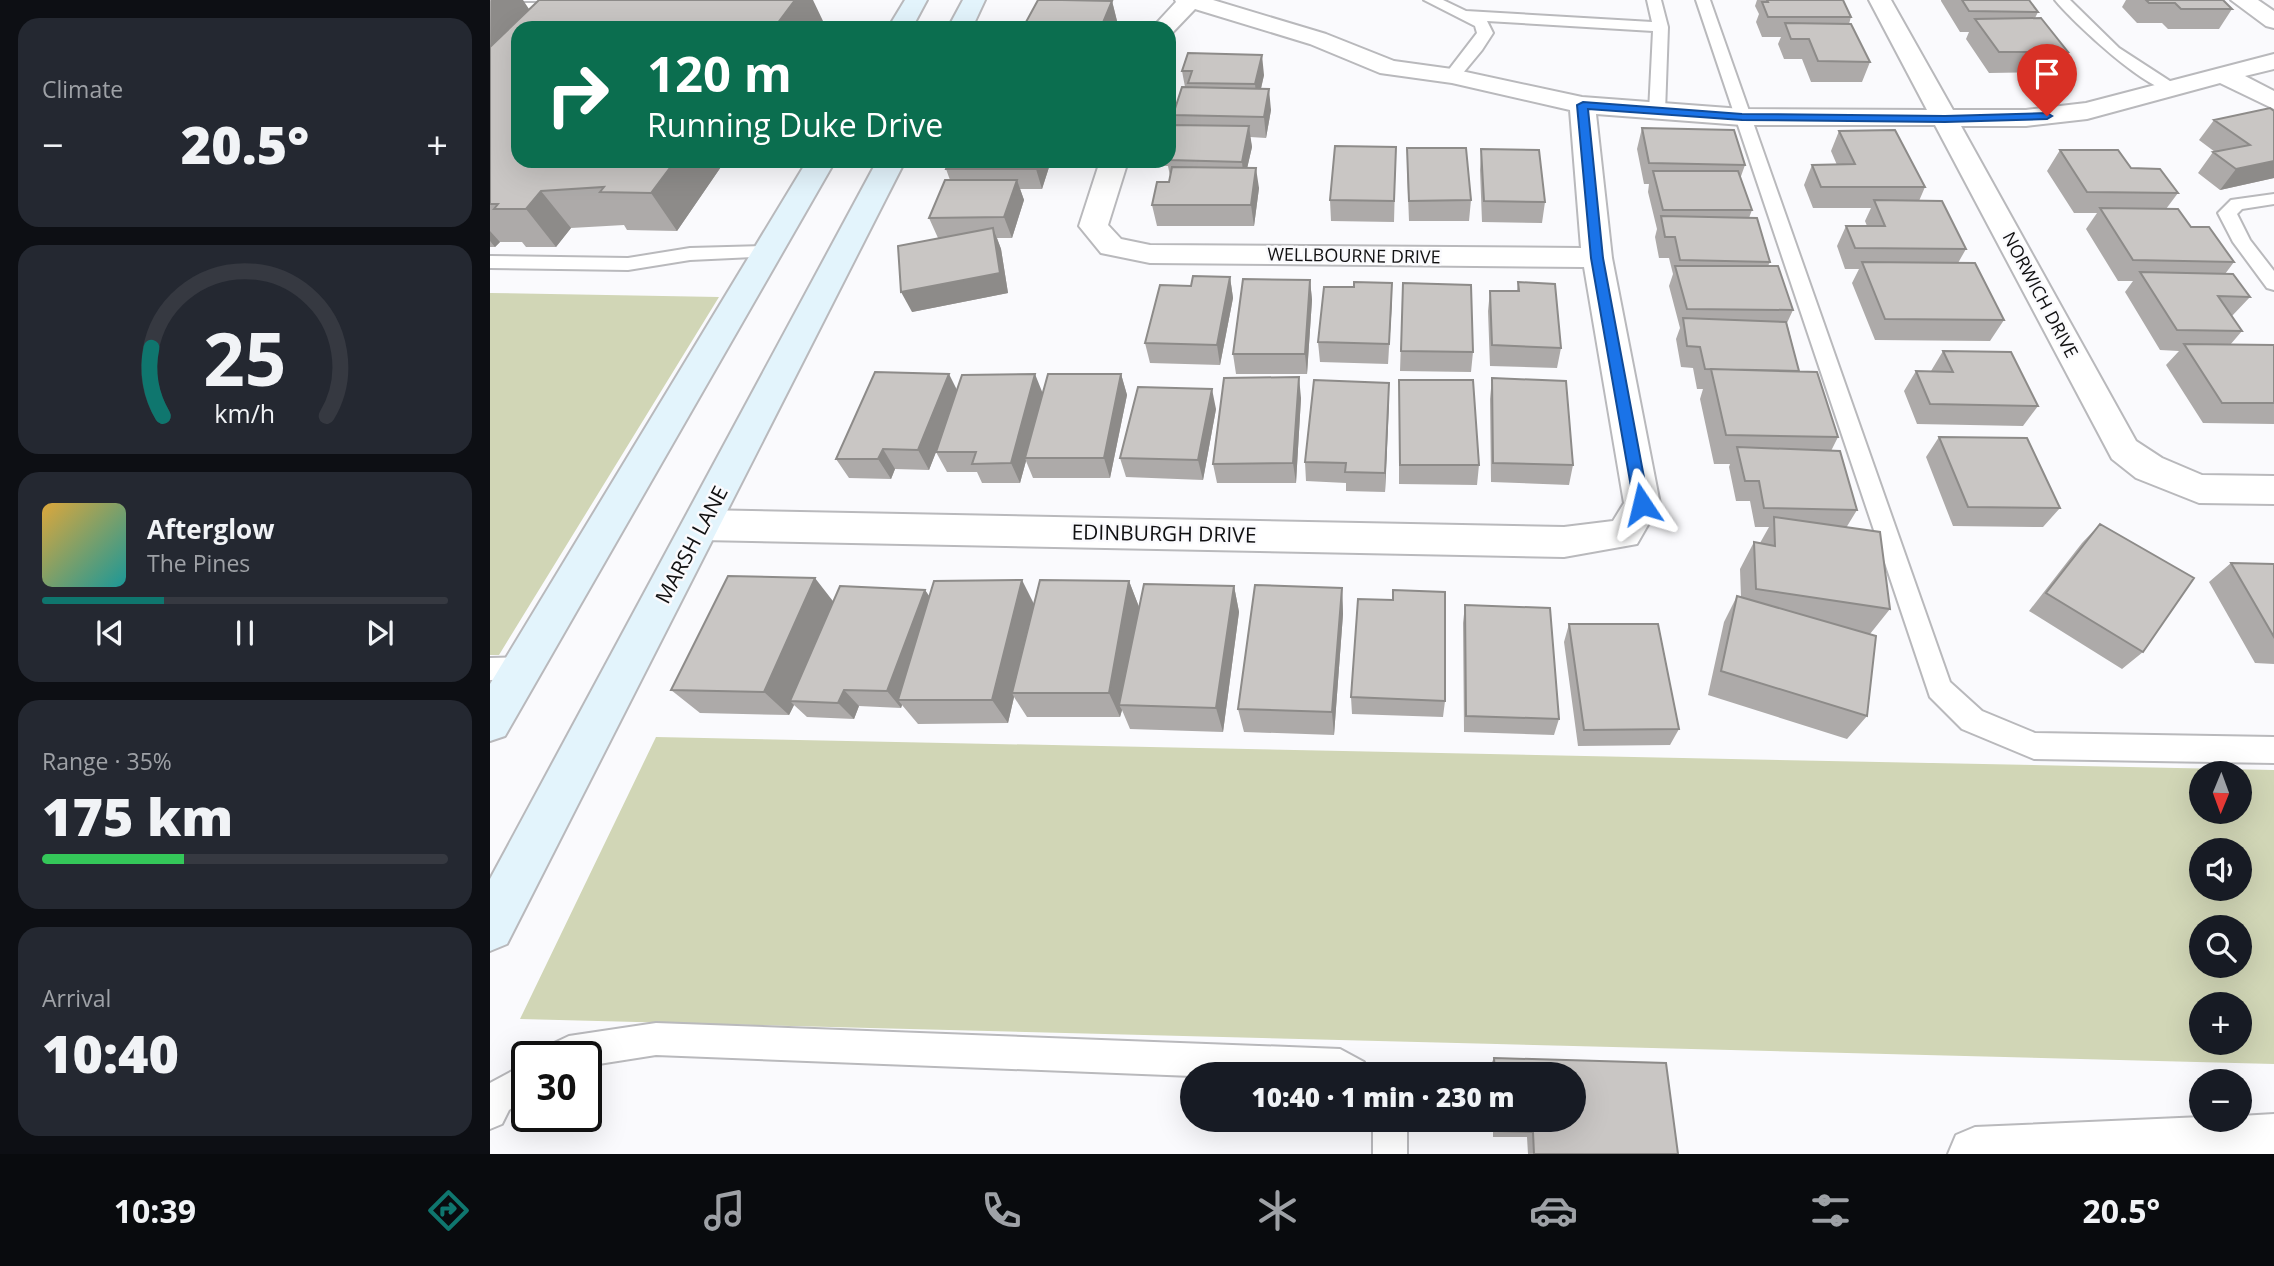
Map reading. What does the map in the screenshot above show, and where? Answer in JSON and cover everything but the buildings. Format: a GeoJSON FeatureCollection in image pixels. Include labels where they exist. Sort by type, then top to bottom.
{"type":"FeatureCollection","features":[{"type":"Feature","properties":{"kind":"main road"},"geometry":{"type":"LineString","coordinates":[[904,21],[916,0]]}},
{"type":"Feature","properties":{"kind":"main road"},"geometry":{"type":"LineString","coordinates":[[964,21],[974,0]]}},
{"type":"Feature","properties":{"kind":"main road"},"geometry":{"type":"LineString","coordinates":[[490,722],[506,668],[817,168]]}},
{"type":"Feature","properties":{"kind":"main road","name":"MARSH LANE"},"geometry":{"type":"LineString","coordinates":[[490,927],[887,168]]}},
{"type":"Feature","properties":{"kind":"street"},"geometry":{"type":"LineString","coordinates":[[1170,21],[1188,0],[1306,35],[1389,68],[1452,76],[1583,105],[1742,117],[2026,118],[2087,111],[2274,61]]}},
{"type":"Feature","properties":{"kind":"street","name":"NORWICH DRIVE"},"geometry":{"type":"LineString","coordinates":[[1880,0],[2124,450],[2150,468],[2199,489],[2274,490]]}},
{"type":"Feature","properties":{"kind":"street"},"geometry":{"type":"LineString","coordinates":[[2242,0],[2274,21]]}},
{"type":"Feature","properties":{"kind":"street"},"geometry":{"type":"LineString","coordinates":[[1402,48],[1452,76]]}},
{"type":"Feature","properties":{"kind":"street"},"geometry":{"type":"LineString","coordinates":[[2222,74],[2274,101]]}},
{"type":"Feature","properties":{"kind":"street"},"geometry":{"type":"LineString","coordinates":[[1583,105],[1597,258]]}},
{"type":"Feature","properties":{"kind":"street","name":"WELLBOURNE DRIVE"},"geometry":{"type":"LineString","coordinates":[[1112,168],[1093,226],[1111,246],[1150,254],[1597,258]]}},
{"type":"Feature","properties":{"kind":"street","name":"EDINBURGH DRIVE"},"geometry":{"type":"LineString","coordinates":[[702,525],[1564,542],[1624,534],[1642,504],[1597,258]]}},
{"type":"Feature","properties":{"kind":"street"},"geometry":{"type":"LineString","coordinates":[[1975,1154],[2264,1145]]}},
{"type":"Feature","properties":{"kind":"lane"},"geometry":{"type":"LineString","coordinates":[[1431,0],[1481,23],[1485,33],[1478,47],[1452,76]]}},
{"type":"Feature","properties":{"kind":"lane"},"geometry":{"type":"LineString","coordinates":[[1654,0],[1661,27],[1657,112]]}},
{"type":"Feature","properties":{"kind":"lane"},"geometry":{"type":"LineString","coordinates":[[1703,0],[1939,689],[1972,720],[2034,746],[2274,750]]}},
{"type":"Feature","properties":{"kind":"lane"},"geometry":{"type":"LineString","coordinates":[[2062,0],[2113,51],[2170,88]]}},
{"type":"Feature","properties":{"kind":"lane"},"geometry":{"type":"LineString","coordinates":[[490,7],[572,7],[558,21]]}},
{"type":"Feature","properties":{"kind":"lane"},"geometry":{"type":"LineString","coordinates":[[1467,15],[1661,27]]}},
{"type":"Feature","properties":{"kind":"lane"},"geometry":{"type":"LineString","coordinates":[[2274,199],[2237,204],[2227,214],[2242,242],[2274,284]]}},
{"type":"Feature","properties":{"kind":"lane"},"geometry":{"type":"LineString","coordinates":[[490,262],[628,264],[690,254],[767,252]]}},
{"type":"Feature","properties":{"kind":"lane"},"geometry":{"type":"LineString","coordinates":[[602,1047],[656,1039],[1261,1062]]}},
{"type":"Feature","properties":{"kind":"lane"},"geometry":{"type":"LineString","coordinates":[[490,1112],[497,1098],[511,1089]]}},
{"type":"Feature","properties":{"kind":"lane"},"geometry":{"type":"LineString","coordinates":[[1390,1132],[1390,1154]]}},
{"type":"Feature","properties":{"kind":"green space"},"geometry":{"type":"Polygon","coordinates":[[[490,293],[719,297],[499,655],[490,655],[490,293]]]}},
{"type":"Feature","properties":{"kind":"green space"},"geometry":{"type":"Polygon","coordinates":[[[656,737],[2189,768],[2189,824],[2252,824],[2252,770],[2274,770],[2274,1064],[520,1019],[656,737]]]}},
{"type":"Feature","properties":{"kind":"route"},"geometry":{"type":"LineString","coordinates":[[1642,504],[1597,258],[1583,105],[1742,117],[1945,119],[2047,116]]}}]}
